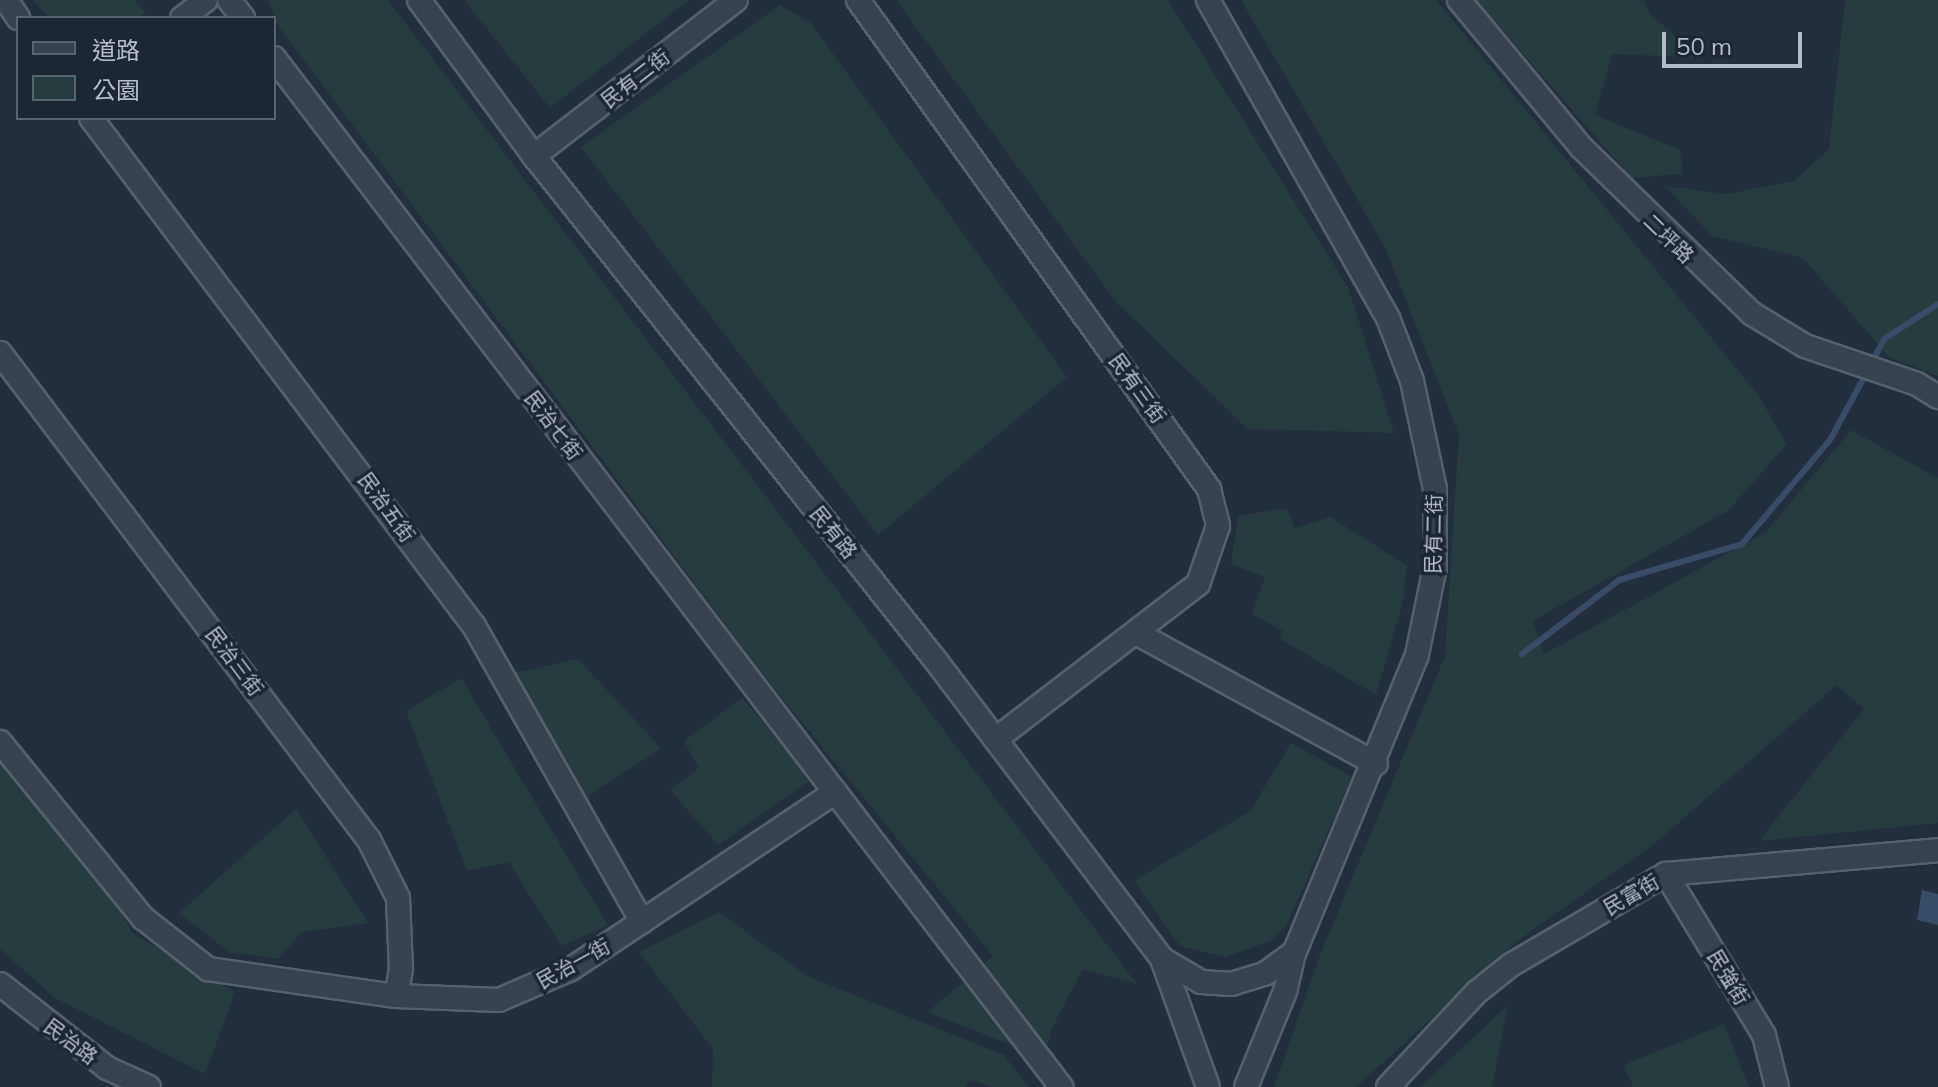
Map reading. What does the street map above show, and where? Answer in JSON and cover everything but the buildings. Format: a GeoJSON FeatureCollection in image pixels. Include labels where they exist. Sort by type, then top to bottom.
{"type":"FeatureCollection","features":[{"type":"Feature","properties":{"kind":"street"},"geometry":{"type":"LineString","coordinates":[[185,16],[206,0]]}},
{"type":"Feature","properties":{"kind":"street"},"geometry":{"type":"LineString","coordinates":[[229,0],[241,16]]}},
{"type":"Feature","properties":{"kind":"street","name":"民有路"},"geometry":{"type":"LineString","coordinates":[[419,0],[534,156],[996,739],[1162,959],[1208,1087]]}},
{"type":"Feature","properties":{"kind":"street","name":"民有二街"},"geometry":{"type":"LineString","coordinates":[[534,156],[736,0]]}},
{"type":"Feature","properties":{"kind":"street","name":"民有三街"},"geometry":{"type":"LineString","coordinates":[[858,0],[1209,489],[1218,526],[1213,554],[1198,584],[1138,634],[996,739]]}},
{"type":"Feature","properties":{"kind":"street","name":"民有二街"},"geometry":{"type":"LineString","coordinates":[[1208,0],[1388,318],[1430,446],[1435,567],[1425,627],[1376,764],[1294,953],[1286,989],[1246,1087]]}},
{"type":"Feature","properties":{"kind":"street","name":"二坪路"},"geometry":{"type":"LineString","coordinates":[[1459,0],[1581,147],[1751,313],[1805,346],[1917,384],[1938,397]]}},
{"type":"Feature","properties":{"kind":"street","name":"民治七街"},"geometry":{"type":"LineString","coordinates":[[276,61],[835,792]]}},
{"type":"Feature","properties":{"kind":"street","name":"民治五街"},"geometry":{"type":"LineString","coordinates":[[93,120],[474,626],[642,922]]}},
{"type":"Feature","properties":{"kind":"street","name":"民治三街"},"geometry":{"type":"LineString","coordinates":[[0,353],[369,840],[398,898],[401,969],[396,996]]}},
{"type":"Feature","properties":{"kind":"street"},"geometry":{"type":"LineString","coordinates":[[1138,634],[1376,764]]}},
{"type":"Feature","properties":{"kind":"street","name":"民治一街"},"geometry":{"type":"LineString","coordinates":[[0,742],[143,918],[208,969],[396,996],[499,1000],[571,969],[835,792]]}},
{"type":"Feature","properties":{"kind":"street"},"geometry":{"type":"LineString","coordinates":[[835,792],[1061,1087]]}},
{"type":"Feature","properties":{"kind":"street","name":"民富街"},"geometry":{"type":"LineString","coordinates":[[1388,1087],[1477,992],[1511,965],[1666,874],[1938,850]]}},
{"type":"Feature","properties":{"kind":"street","name":"民強街"},"geometry":{"type":"LineString","coordinates":[[1666,874],[1764,1035],[1777,1087]]}},
{"type":"Feature","properties":{"kind":"street"},"geometry":{"type":"LineString","coordinates":[[1162,959],[1201,982],[1231,984],[1266,973],[1294,953]]}},
{"type":"Feature","properties":{"kind":"street","name":"民治路"},"geometry":{"type":"LineString","coordinates":[[0,984],[107,1068],[149,1087]]}},
{"type":"Feature","properties":{"kind":"green space"},"geometry":{"type":"Polygon","coordinates":[[[33,0],[134,0],[146,12],[141,16],[47,16],[33,0]]]}},
{"type":"Feature","properties":{"kind":"green space"},"geometry":{"type":"Polygon","coordinates":[[[268,0],[388,0],[1137,984],[1083,969],[1052,1028],[1044,1058],[928,1012],[993,956],[757,667],[274,16],[268,0]]]}},
{"type":"Feature","properties":{"kind":"green space"},"geometry":{"type":"Polygon","coordinates":[[[464,0],[689,0],[550,108],[464,0]]]}},
{"type":"Feature","properties":{"kind":"green space"},"geometry":{"type":"Polygon","coordinates":[[[896,0],[1168,0],[1348,287],[1394,433],[1248,429],[1115,301],[896,0]]]}},
{"type":"Feature","properties":{"kind":"green space"},"geometry":{"type":"Polygon","coordinates":[[[1241,0],[1436,0],[1758,395],[1787,444],[1729,510],[1533,621],[1544,654],[1765,533],[1851,430],[1938,478],[1938,823],[1759,841],[1864,709],[1837,685],[1654,844],[1516,942],[1356,1087],[1274,1087],[1320,955],[1445,656],[1459,435],[1385,247],[1241,0]]]}},
{"type":"Feature","properties":{"kind":"green space"},"geometry":{"type":"Polygon","coordinates":[[[1476,0],[1643,0],[1652,16],[1701,58],[1612,54],[1595,115],[1680,150],[1683,174],[1632,178],[1476,0]]]}},
{"type":"Feature","properties":{"kind":"green space"},"geometry":{"type":"Polygon","coordinates":[[[1845,0],[1938,0],[1938,376],[1889,357],[1803,258],[1712,236],[1665,186],[1727,194],[1794,181],[1829,149],[1845,0]]]}},
{"type":"Feature","properties":{"kind":"green space"},"geometry":{"type":"Polygon","coordinates":[[[780,5],[810,22],[1067,377],[878,535],[581,147],[780,5]]]}},
{"type":"Feature","properties":{"kind":"green space"},"geometry":{"type":"Polygon","coordinates":[[[1287,508],[1295,528],[1331,517],[1407,566],[1403,601],[1376,695],[1279,638],[1283,631],[1252,614],[1265,577],[1231,564],[1238,516],[1287,508]]]}},
{"type":"Feature","properties":{"kind":"green space"},"geometry":{"type":"Polygon","coordinates":[[[578,659],[661,748],[581,801],[514,673],[578,659]]]}},
{"type":"Feature","properties":{"kind":"green space"},"geometry":{"type":"Polygon","coordinates":[[[461,678],[608,925],[561,946],[509,862],[467,871],[406,711],[461,678]]]}},
{"type":"Feature","properties":{"kind":"green space"},"geometry":{"type":"Polygon","coordinates":[[[742,698],[812,779],[718,845],[670,790],[699,768],[684,741],[742,698]]]}},
{"type":"Feature","properties":{"kind":"green space"},"geometry":{"type":"Polygon","coordinates":[[[1291,743],[1352,777],[1285,928],[1270,941],[1226,957],[1180,946],[1134,881],[1250,811],[1291,743]]]}},
{"type":"Feature","properties":{"kind":"green space"},"geometry":{"type":"Polygon","coordinates":[[[0,759],[105,884],[133,934],[235,992],[205,1074],[55,998],[0,949],[0,759]]]}},
{"type":"Feature","properties":{"kind":"green space"},"geometry":{"type":"Polygon","coordinates":[[[296,809],[368,923],[302,932],[278,959],[229,952],[179,913],[296,809]]]}},
{"type":"Feature","properties":{"kind":"green space"},"geometry":{"type":"Polygon","coordinates":[[[719,912],[807,976],[1004,1055],[1029,1087],[992,1087],[970,1080],[966,1087],[712,1087],[713,1049],[639,952],[719,912]]]}},
{"type":"Feature","properties":{"kind":"green space"},"geometry":{"type":"Polygon","coordinates":[[[1508,1005],[1492,1087],[1420,1087],[1508,1005]]]}},
{"type":"Feature","properties":{"kind":"green space"},"geometry":{"type":"Polygon","coordinates":[[[1724,1024],[1749,1087],[1633,1087],[1624,1065],[1724,1024]]]}},
{"type":"Feature","properties":{"kind":"water"},"geometry":{"type":"Polygon","coordinates":[[[1922,890],[1938,894],[1938,925],[1917,920],[1922,890]]]}},
{"type":"Feature","properties":{"kind":"waterway"},"geometry":{"type":"LineString","coordinates":[[1872,362],[1884,339],[1938,304]]}},
{"type":"Feature","properties":{"kind":"waterway"},"geometry":{"type":"LineString","coordinates":[[1522,654],[1619,580],[1742,544],[1830,440],[1867,372]]}}]}
